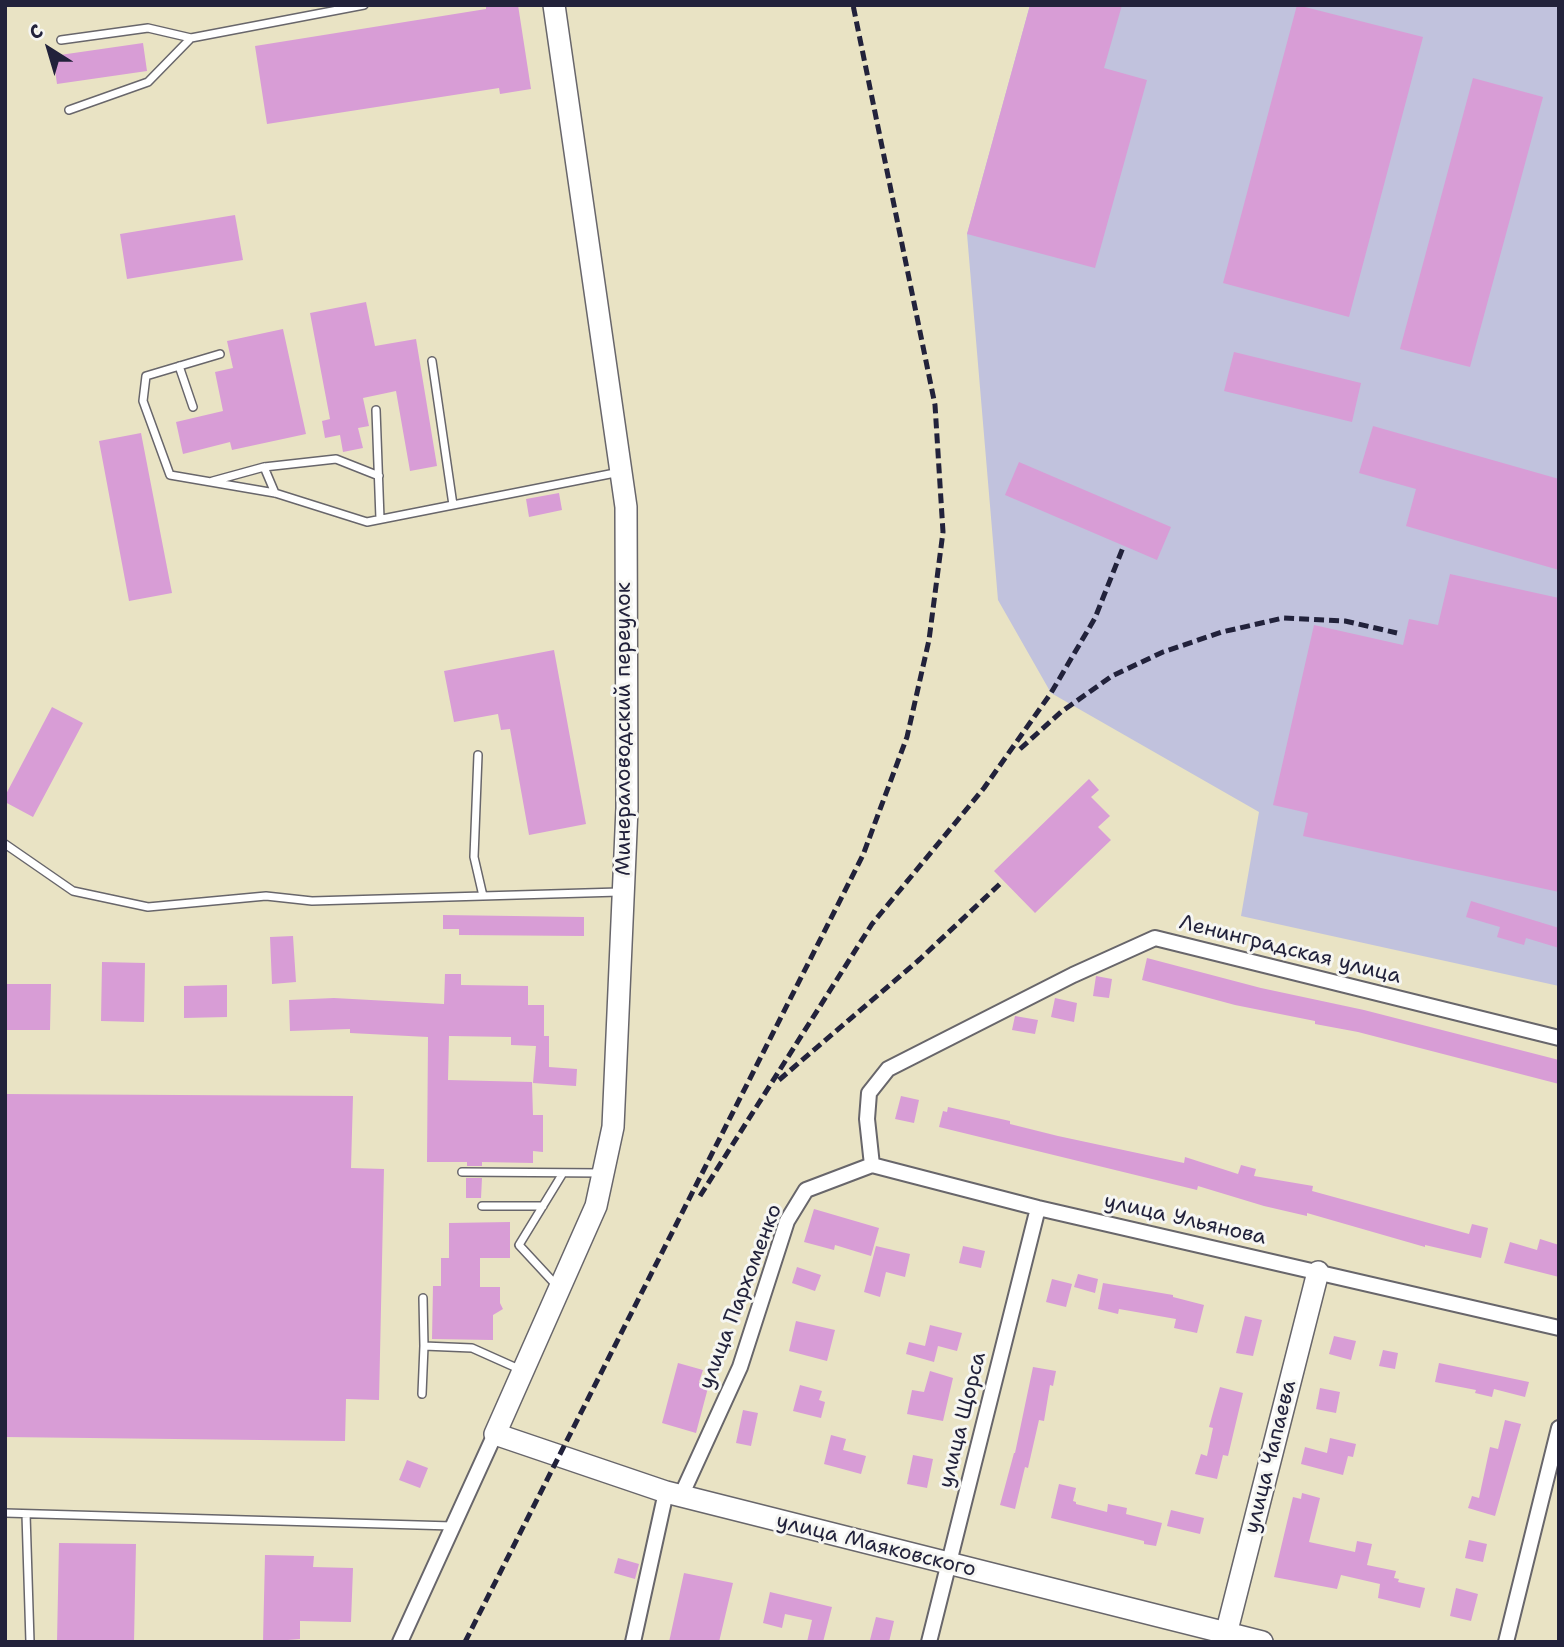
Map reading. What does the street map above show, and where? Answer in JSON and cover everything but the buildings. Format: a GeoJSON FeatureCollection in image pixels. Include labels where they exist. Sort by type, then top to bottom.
{"type":"FeatureCollection","features":[{"type":"Feature","properties":{"kind":"street","name":"Минераловодский переулок"},"geometry":{"type":"LineString","coordinates":[[495,1434],[596,1206],[613,1127],[624,892],[627,808],[626,507],[554,5]]}},
{"type":"Feature","properties":{"kind":"street","name":"Ленинградская улица"},"geometry":{"type":"LineString","coordinates":[[872,1165],[867,1119],[869,1093],[888,1069],[1073,975],[1155,938],[1559,1038]]}},
{"type":"Feature","properties":{"kind":"street","name":"улица Пархоменко"},"geometry":{"type":"LineString","coordinates":[[633,1642],[674,1494],[740,1367],[788,1221],[806,1190],[872,1165]]}},
{"type":"Feature","properties":{"kind":"street","name":"улица Ульянова"},"geometry":{"type":"LineString","coordinates":[[872,1165],[1038,1208],[1559,1328]]}},
{"type":"Feature","properties":{"kind":"street","name":"улица Щорса"},"geometry":{"type":"LineString","coordinates":[[929,1642],[1038,1208]]}},
{"type":"Feature","properties":{"kind":"street","name":"улица Чапаева"},"geometry":{"type":"LineString","coordinates":[[1225,1637],[1318,1272]]}},
{"type":"Feature","properties":{"kind":"street"},"geometry":{"type":"LineString","coordinates":[[1506,1642],[1559,1428]]}},
{"type":"Feature","properties":{"kind":"street","name":"улица Маяковского"},"geometry":{"type":"LineString","coordinates":[[495,1434],[674,1494],[1225,1637],[1262,1642]]}},
{"type":"Feature","properties":{"kind":"street"},"geometry":{"type":"LineString","coordinates":[[400,1642],[495,1434]]}},
{"type":"Feature","properties":{"kind":"lane"},"geometry":{"type":"LineString","coordinates":[[61,40],[148,28],[191,38],[364,5]]}},
{"type":"Feature","properties":{"kind":"lane"},"geometry":{"type":"LineString","coordinates":[[69,110],[148,82],[191,38]]}},
{"type":"Feature","properties":{"kind":"lane"},"geometry":{"type":"LineString","coordinates":[[220,354],[146,376],[143,401],[170,475],[275,493],[367,522],[621,472]]}},
{"type":"Feature","properties":{"kind":"lane"},"geometry":{"type":"LineString","coordinates":[[432,361],[453,505]]}},
{"type":"Feature","properties":{"kind":"lane"},"geometry":{"type":"LineString","coordinates":[[178,366],[193,407]]}},
{"type":"Feature","properties":{"kind":"lane"},"geometry":{"type":"LineString","coordinates":[[376,410],[380,519]]}},
{"type":"Feature","properties":{"kind":"lane"},"geometry":{"type":"LineString","coordinates":[[209,482],[264,467],[336,459],[379,476]]}},
{"type":"Feature","properties":{"kind":"lane"},"geometry":{"type":"LineString","coordinates":[[264,467],[275,493]]}},
{"type":"Feature","properties":{"kind":"lane"},"geometry":{"type":"LineString","coordinates":[[478,755],[474,857],[483,896]]}},
{"type":"Feature","properties":{"kind":"lane"},"geometry":{"type":"LineString","coordinates":[[5,844],[73,891],[148,906],[266,896],[312,901],[624,892]]}},
{"type":"Feature","properties":{"kind":"lane"},"geometry":{"type":"LineString","coordinates":[[462,1172],[602,1173]]}},
{"type":"Feature","properties":{"kind":"lane"},"geometry":{"type":"LineString","coordinates":[[559,1289],[519,1245],[563,1173]]}},
{"type":"Feature","properties":{"kind":"lane"},"geometry":{"type":"LineString","coordinates":[[482,1206],[543,1206]]}},
{"type":"Feature","properties":{"kind":"lane"},"geometry":{"type":"LineString","coordinates":[[422,1394],[423,1298]]}},
{"type":"Feature","properties":{"kind":"lane"},"geometry":{"type":"LineString","coordinates":[[424,1346],[472,1348],[523,1371]]}},
{"type":"Feature","properties":{"kind":"lane"},"geometry":{"type":"LineString","coordinates":[[5,1513],[453,1526]]}},
{"type":"Feature","properties":{"kind":"lane"},"geometry":{"type":"LineString","coordinates":[[26,1514],[30,1642]]}},
{"type":"Feature","properties":{"kind":"shaded area"},"geometry":{"type":"Polygon","coordinates":[[[1030,5],[1559,5],[1559,986],[1241,916],[1259,812],[1051,693],[998,600],[967,234],[1030,5]]]}},
{"type":"Feature","properties":{"kind":"railway"},"geometry":{"type":"LineString","coordinates":[[465,1642],[863,855],[907,737],[929,640],[943,532],[935,405],[853,5]]}},
{"type":"Feature","properties":{"kind":"railway"},"geometry":{"type":"LineString","coordinates":[[700,1196],[872,924],[984,788],[1051,693],[1095,618],[1124,545]]}},
{"type":"Feature","properties":{"kind":"railway"},"geometry":{"type":"LineString","coordinates":[[1020,749],[1061,712],[1112,676],[1163,652],[1222,632],[1283,618],[1345,621],[1397,633]]}},
{"type":"Feature","properties":{"kind":"railway"},"geometry":{"type":"LineString","coordinates":[[779,1080],[920,959],[1003,881]]}}]}
